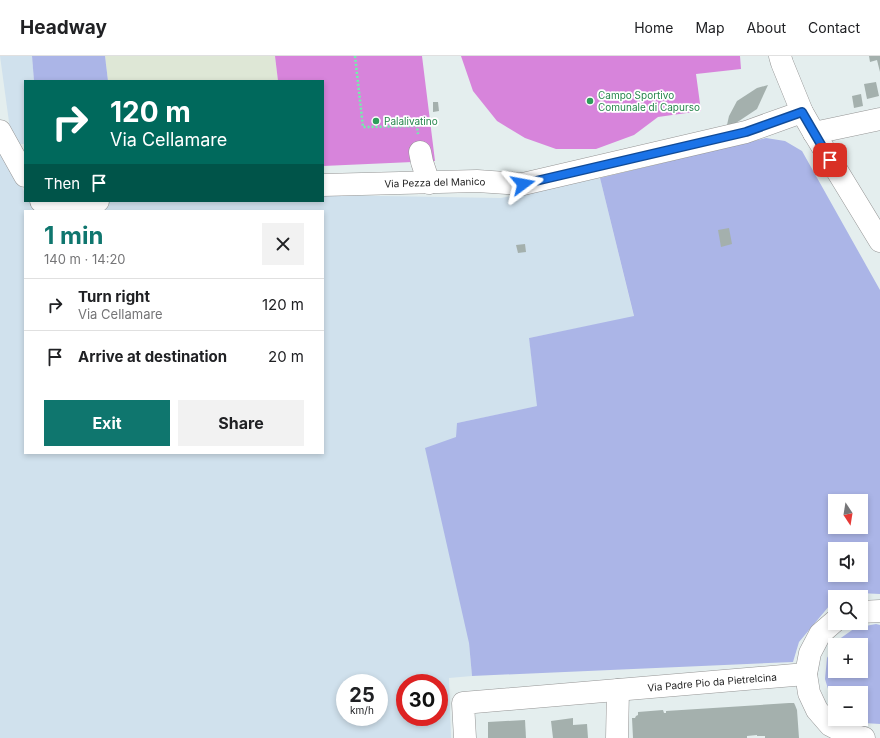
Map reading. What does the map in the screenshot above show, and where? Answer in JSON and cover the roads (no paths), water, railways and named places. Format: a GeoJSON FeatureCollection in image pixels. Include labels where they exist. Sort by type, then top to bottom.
{"type":"FeatureCollection","features":[{"type":"Feature","properties":{"kind":"street"},"geometry":{"type":"LineString","coordinates":[[780,56],[802,112],[880,241]]}},
{"type":"Feature","properties":{"kind":"street","name":"Via Pezza del Manico"},"geometry":{"type":"LineString","coordinates":[[324,185],[429,182],[523,184],[746,132],[802,112]]}},
{"type":"Feature","properties":{"kind":"street"},"geometry":{"type":"LineString","coordinates":[[814,133],[880,119]]}},
{"type":"Feature","properties":{"kind":"street"},"geometry":{"type":"LineString","coordinates":[[0,131],[24,174]]}},
{"type":"Feature","properties":{"kind":"street"},"geometry":{"type":"LineString","coordinates":[[420,152],[429,182]]}},
{"type":"Feature","properties":{"kind":"street"},"geometry":{"type":"LineString","coordinates":[[45,202],[52,204],[83,202]]}},
{"type":"Feature","properties":{"kind":"street"},"geometry":{"type":"LineString","coordinates":[[868,612],[880,611]]}},
{"type":"Feature","properties":{"kind":"street"},"geometry":{"type":"LineString","coordinates":[[828,627],[820,634],[810,653],[806,674],[809,693],[817,710],[830,724],[847,734],[864,738]]}},
{"type":"Feature","properties":{"kind":"street","name":"Via Padre Pio da Pietrelcina"},"geometry":{"type":"LineString","coordinates":[[465,738],[464,703],[806,674]]}},
{"type":"Feature","properties":{"kind":"street"},"geometry":{"type":"LineString","coordinates":[[617,738],[618,690]]}},
{"type":"Feature","properties":{"kind":"street"},"geometry":{"type":"LineString","coordinates":[[869,738],[880,737]]}},
{"type":"Feature","properties":{"kind":"place","name":"Campo Sportivo Comunale di Capurso"},"geometry":{"type":"Point","coordinates":[590,101]}},
{"type":"Feature","properties":{"kind":"place","name":"Palalivatino"},"geometry":{"type":"Point","coordinates":[376,121]}}]}
